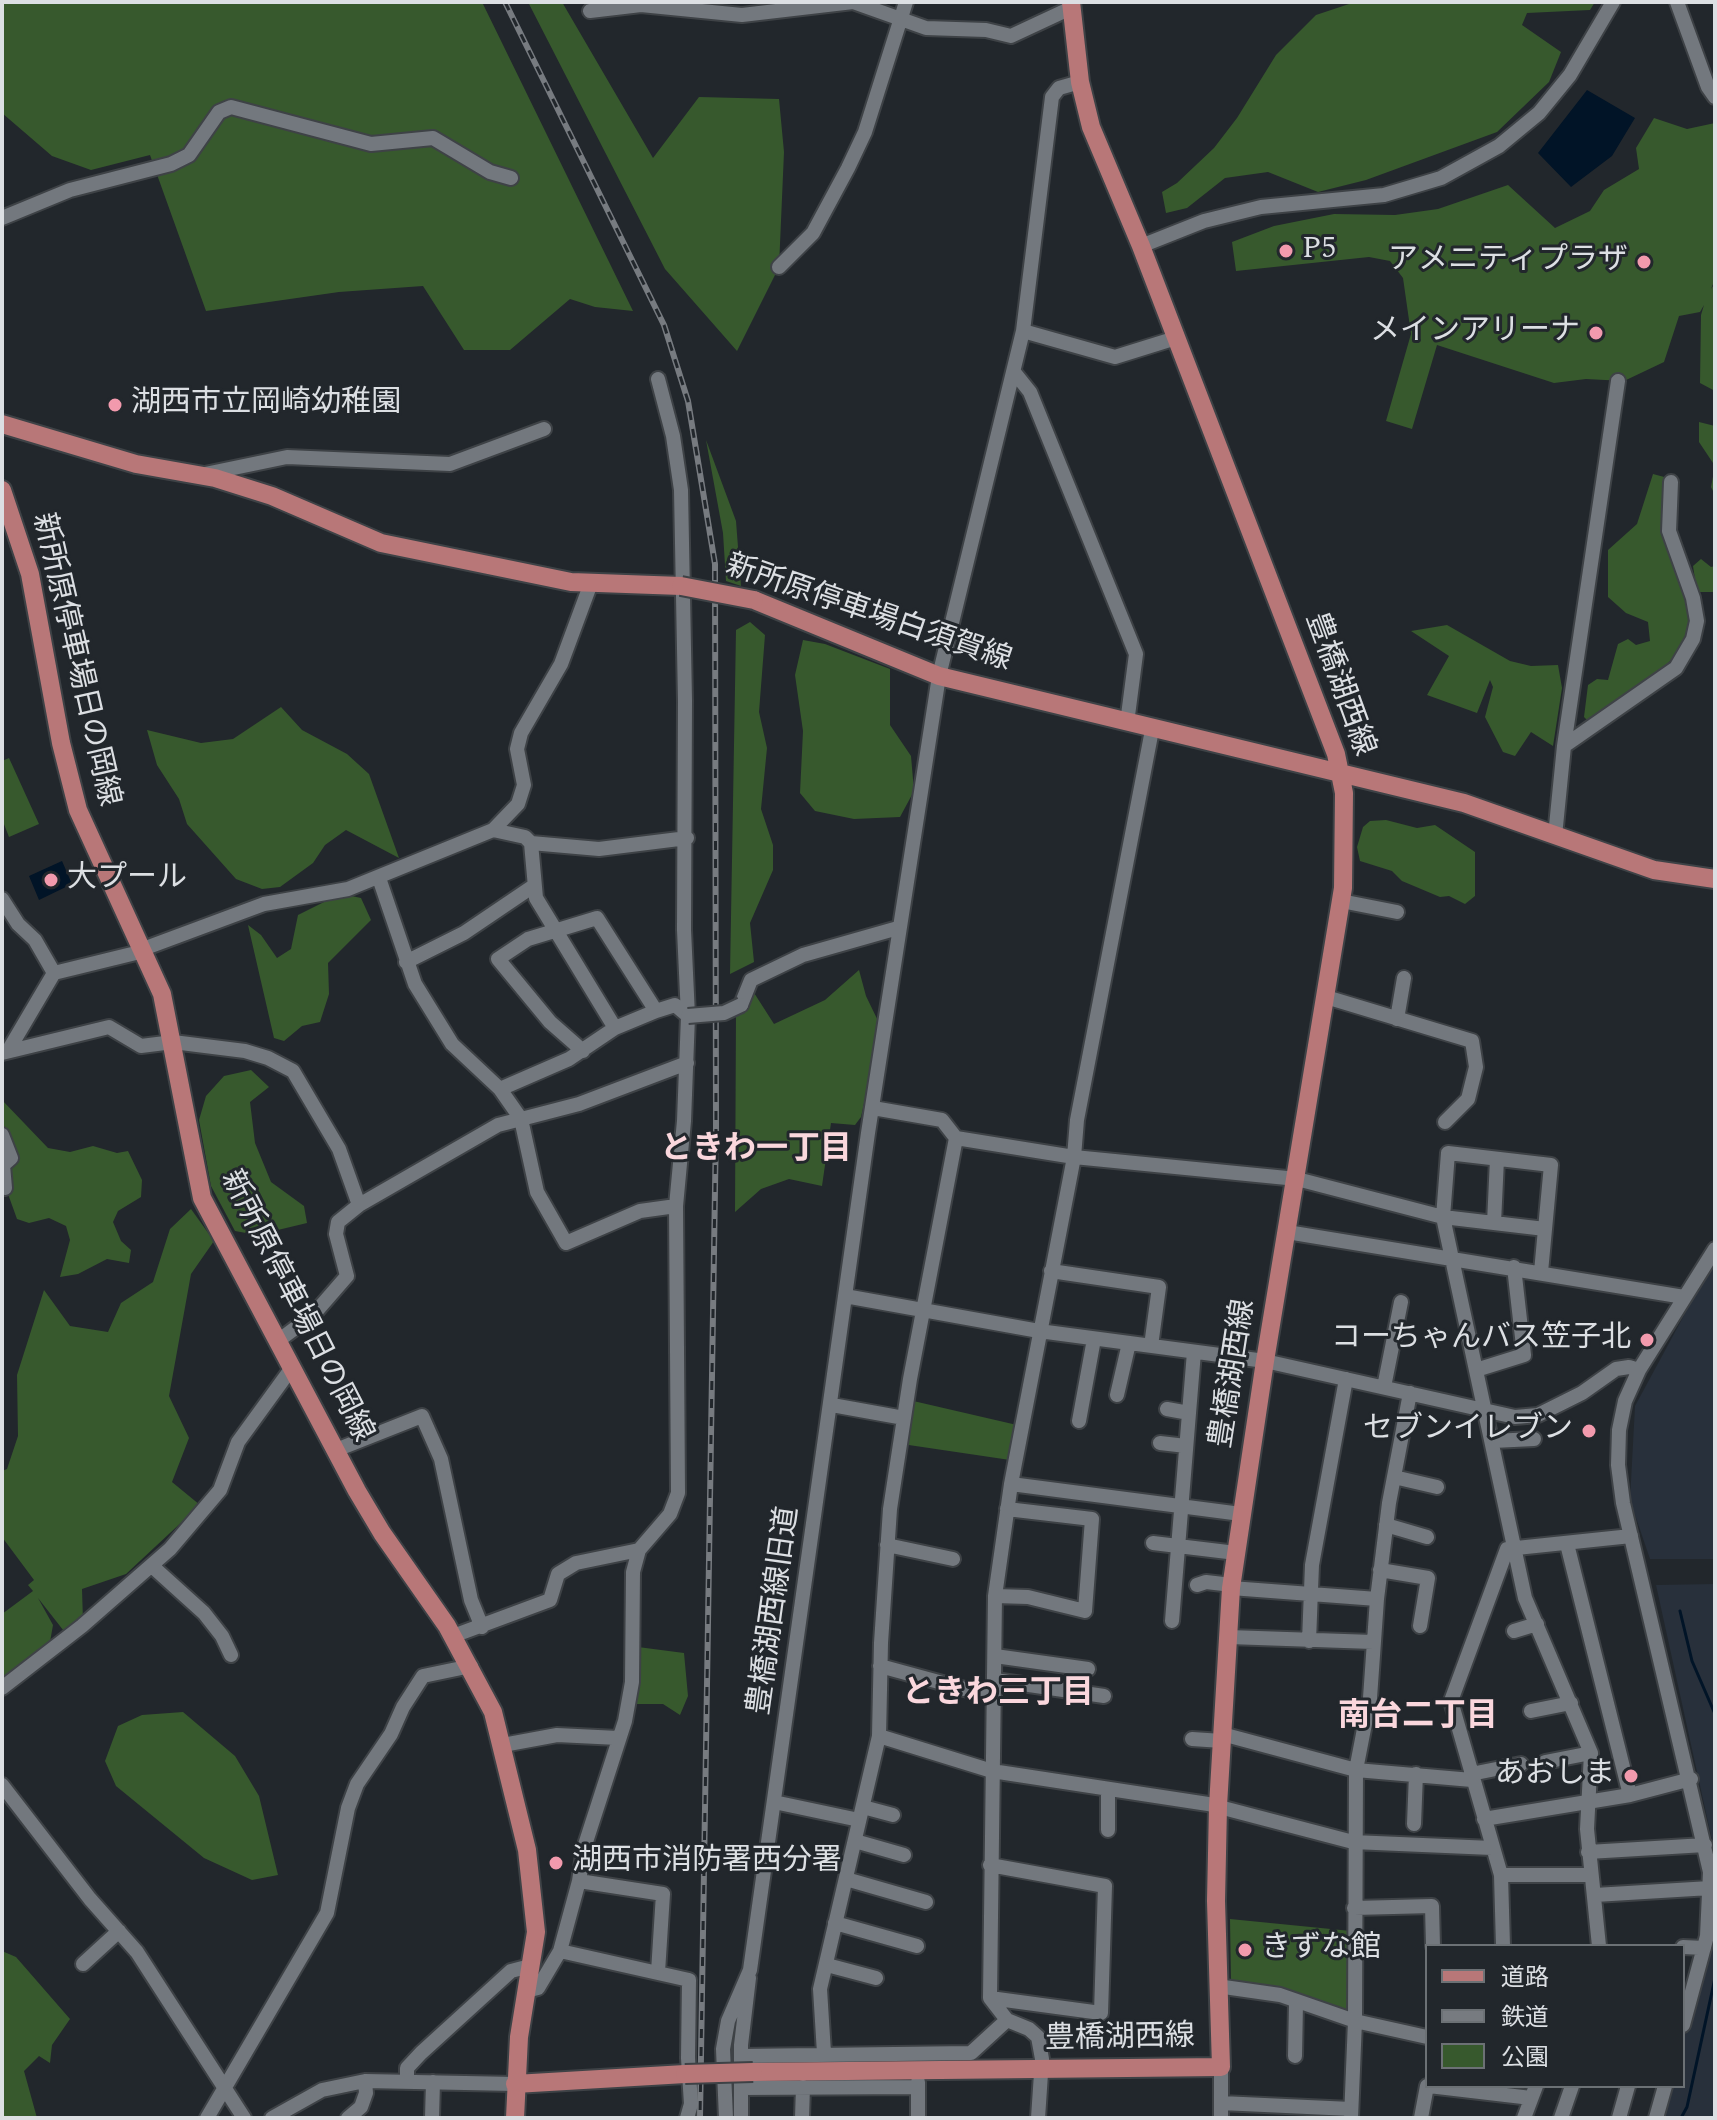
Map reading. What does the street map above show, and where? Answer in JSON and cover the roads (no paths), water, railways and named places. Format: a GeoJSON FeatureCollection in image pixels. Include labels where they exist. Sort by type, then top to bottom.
{"type":"FeatureCollection","features":[{"type":"Feature","properties":{"kind":"main road","name":"豊橋湖西線"},"geometry":{"type":"LineString","coordinates":[[515,2084],[753,2072],[1221,2067],[1217,1986],[1218,1806],[1232,1586],[1265,1361],[1341,901],[1346,843],[1342,776],[1141,246],[1091,127],[1080,82],[1071,5]]}},
{"type":"Feature","properties":{"kind":"main road","name":"新所原停車場白須賀線"},"geometry":{"type":"LineString","coordinates":[[2,424],[136,464],[215,478],[272,496],[381,543],[591,583],[681,586],[754,600],[939,676],[1342,776],[1464,803],[1514,818],[1555,836],[1654,870],[1715,879]]}},
{"type":"Feature","properties":{"kind":"main road","name":"新所原停車場日の岡線"},"geometry":{"type":"LineString","coordinates":[[2,490],[30,574],[61,743],[78,810],[162,994],[202,1198],[291,1369],[382,1533],[453,1636],[493,1712],[519,1811],[533,1890],[536,1932],[515,2084]]}},
{"type":"Feature","properties":{"kind":"main road"},"geometry":{"type":"LineString","coordinates":[[515,2084],[515,2118]]}},
{"type":"Feature","properties":{"kind":"street"},"geometry":{"type":"LineString","coordinates":[[590,11],[641,5],[742,15],[853,2],[926,28],[986,30],[1011,36],[1071,5]]}},
{"type":"Feature","properties":{"kind":"street"},"geometry":{"type":"LineString","coordinates":[[779,267],[813,233],[848,168],[865,132],[906,2]]}},
{"type":"Feature","properties":{"kind":"street"},"geometry":{"type":"LineString","coordinates":[[1141,246],[1204,221],[1261,207],[1384,195],[1441,178],[1499,146],[1539,113],[1570,75],[1613,2]]}},
{"type":"Feature","properties":{"kind":"street"},"geometry":{"type":"LineString","coordinates":[[1677,2],[1708,87],[1715,97]]}},
{"type":"Feature","properties":{"kind":"street","name":"豊橋湖西線旧道"},"geometry":{"type":"LineString","coordinates":[[726,2118],[723,2049],[728,2021],[750,1970],[898,928],[939,676],[1023,331],[1052,97],[1059,88],[1080,82]]}},
{"type":"Feature","properties":{"kind":"street"},"geometry":{"type":"LineString","coordinates":[[2,218],[70,190],[171,164],[189,155],[219,112],[231,107],[371,144],[433,138],[479,167],[511,178]]}},
{"type":"Feature","properties":{"kind":"street"},"geometry":{"type":"LineString","coordinates":[[1023,331],[1115,357],[1176,338]]}},
{"type":"Feature","properties":{"kind":"street"},"geometry":{"type":"LineString","coordinates":[[1014,372],[1030,392],[1136,654],[1127,723]]}},
{"type":"Feature","properties":{"kind":"street"},"geometry":{"type":"LineString","coordinates":[[526,1991],[538,1988],[560,1951],[579,1881],[587,1834],[618,1738],[632,1682],[633,1572],[639,1550],[670,1514],[678,1493],[676,1206],[688,1016],[684,930],[687,838],[681,490],[673,436],[658,379]]}},
{"type":"Feature","properties":{"kind":"street"},"geometry":{"type":"LineString","coordinates":[[1555,836],[1564,746],[1618,381]]}},
{"type":"Feature","properties":{"kind":"street"},"geometry":{"type":"LineString","coordinates":[[197,476],[287,457],[450,464],[544,429]]}},
{"type":"Feature","properties":{"kind":"street"},"geometry":{"type":"LineString","coordinates":[[1564,746],[1676,668],[1693,639],[1697,621],[1693,598],[1669,531],[1671,482]]}},
{"type":"Feature","properties":{"kind":"street"},"geometry":{"type":"LineString","coordinates":[[5,1052],[54,973],[144,950],[264,904],[348,889],[493,830],[518,804],[524,785],[517,749],[521,733],[561,664],[591,583]]}},
{"type":"Feature","properties":{"kind":"street"},"geometry":{"type":"LineString","coordinates":[[1038,2118],[1042,2069],[1038,2037],[1029,2029],[1007,2020],[990,1998],[995,1596],[1011,1484],[1152,730]]}},
{"type":"Feature","properties":{"kind":"street"},"geometry":{"type":"LineString","coordinates":[[493,830],[525,837],[531,843],[599,849],[687,838]]}},
{"type":"Feature","properties":{"kind":"street"},"geometry":{"type":"LineString","coordinates":[[531,843],[532,887],[554,930],[615,1028]]}},
{"type":"Feature","properties":{"kind":"street"},"geometry":{"type":"LineString","coordinates":[[379,878],[406,962],[439,1027],[466,1062],[500,1089],[521,1119],[537,1192],[566,1243],[640,1211],[676,1206]]}},
{"type":"Feature","properties":{"kind":"street"},"geometry":{"type":"LineString","coordinates":[[406,962],[464,933],[532,887]]}},
{"type":"Feature","properties":{"kind":"street"},"geometry":{"type":"LineString","coordinates":[[2,899],[18,924],[35,940],[54,973]]}},
{"type":"Feature","properties":{"kind":"street"},"geometry":{"type":"LineString","coordinates":[[1341,901],[1397,912]]}},
{"type":"Feature","properties":{"kind":"street"},"geometry":{"type":"LineString","coordinates":[[583,1051],[550,1022],[498,959],[528,939],[597,918],[656,1011]]}},
{"type":"Feature","properties":{"kind":"street"},"geometry":{"type":"LineString","coordinates":[[500,1089],[583,1051],[615,1028],[656,1011],[675,1005],[688,1016],[724,1013],[741,1005],[751,980],[803,955],[898,928]]}},
{"type":"Feature","properties":{"kind":"street"},"geometry":{"type":"LineString","coordinates":[[1397,1019],[1404,978]]}},
{"type":"Feature","properties":{"kind":"street"},"geometry":{"type":"LineString","coordinates":[[1326,997],[1472,1041],[1476,1067],[1468,1099],[1445,1122]]}},
{"type":"Feature","properties":{"kind":"street"},"geometry":{"type":"LineString","coordinates":[[5,1052],[109,1027],[141,1046],[173,1042],[245,1051],[293,1071],[339,1149],[359,1205]]}},
{"type":"Feature","properties":{"kind":"street"},"geometry":{"type":"LineString","coordinates":[[278,1341],[314,1314],[347,1276],[336,1234],[338,1222],[359,1205],[437,1163],[457,1146],[498,1125],[579,1104],[687,1063]]}},
{"type":"Feature","properties":{"kind":"street"},"geometry":{"type":"LineString","coordinates":[[873,1108],[942,1120],[956,1138],[1074,1157],[1297,1179],[1443,1217],[1545,1229]]}},
{"type":"Feature","properties":{"kind":"street"},"geometry":{"type":"LineString","coordinates":[[2,1135],[11,1158],[3,1166],[5,1188]]}},
{"type":"Feature","properties":{"kind":"street"},"geometry":{"type":"LineString","coordinates":[[824,2053],[820,1989],[879,1736],[887,1545],[904,1418],[956,1138]]}},
{"type":"Feature","properties":{"kind":"street"},"geometry":{"type":"LineString","coordinates":[[1541,1272],[1551,1165],[1448,1153],[1443,1217],[1525,1598],[1591,1753],[1588,1852],[1599,1944]]}},
{"type":"Feature","properties":{"kind":"street"},"geometry":{"type":"LineString","coordinates":[[1494,1223],[1497,1159]]}},
{"type":"Feature","properties":{"kind":"street"},"geometry":{"type":"LineString","coordinates":[[1287,1232],[1684,1297]]}},
{"type":"Feature","properties":{"kind":"street"},"geometry":{"type":"LineString","coordinates":[[1685,2010],[1704,1948],[1710,1888],[1705,1845],[1691,1779],[1631,1536],[1618,1465],[1619,1430],[1625,1401],[1639,1370],[1715,1249]]}},
{"type":"Feature","properties":{"kind":"street"},"geometry":{"type":"LineString","coordinates":[[1476,1370],[1524,1355],[1514,1267]]}},
{"type":"Feature","properties":{"kind":"street"},"geometry":{"type":"LineString","coordinates":[[1051,1271],[1159,1287],[1151,1346]]}},
{"type":"Feature","properties":{"kind":"street"},"geometry":{"type":"LineString","coordinates":[[845,1296],[1039,1331],[1265,1361],[1515,1417],[1538,1415],[1582,1393],[1616,1369],[1629,1367],[1639,1370]]}},
{"type":"Feature","properties":{"kind":"street"},"geometry":{"type":"LineString","coordinates":[[1384,1387],[1401,1302]]}},
{"type":"Feature","properties":{"kind":"street"},"geometry":{"type":"LineString","coordinates":[[1079,1421],[1094,1339]]}},
{"type":"Feature","properties":{"kind":"street"},"geometry":{"type":"LineString","coordinates":[[1117,1395],[1129,1343]]}},
{"type":"Feature","properties":{"kind":"street"},"geometry":{"type":"LineString","coordinates":[[1172,1621],[1194,1352]]}},
{"type":"Feature","properties":{"kind":"street"},"geometry":{"type":"LineString","coordinates":[[2,1688],[152,1566],[220,1490],[238,1442],[291,1369]]}},
{"type":"Feature","properties":{"kind":"street"},"geometry":{"type":"LineString","coordinates":[[1309,1641],[1312,1565],[1346,1379]]}},
{"type":"Feature","properties":{"kind":"street"},"geometry":{"type":"LineString","coordinates":[[1221,2067],[1221,2111],[1351,2113],[1355,2021],[1353,1842],[1356,1770],[1370,1698],[1386,1525],[1410,1393]]}},
{"type":"Feature","properties":{"kind":"street"},"geometry":{"type":"LineString","coordinates":[[832,1405],[904,1418]]}},
{"type":"Feature","properties":{"kind":"street"},"geometry":{"type":"LineString","coordinates":[[1167,1409],[1189,1413]]}},
{"type":"Feature","properties":{"kind":"street"},"geometry":{"type":"LineString","coordinates":[[336,1450],[422,1416],[441,1459],[471,1600],[482,1627]]}},
{"type":"Feature","properties":{"kind":"street"},"geometry":{"type":"LineString","coordinates":[[1493,1441],[1534,1439]]}},
{"type":"Feature","properties":{"kind":"street"},"geometry":{"type":"LineString","coordinates":[[1160,1443],[1186,1446]]}},
{"type":"Feature","properties":{"kind":"street"},"geometry":{"type":"LineString","coordinates":[[1394,1477],[1437,1487]]}},
{"type":"Feature","properties":{"kind":"street"},"geometry":{"type":"LineString","coordinates":[[1011,1484],[1180,1509],[1241,1514]]}},
{"type":"Feature","properties":{"kind":"street"},"geometry":{"type":"LineString","coordinates":[[995,1596],[1028,1597],[1085,1611],[1092,1519],[1007,1509]]}},
{"type":"Feature","properties":{"kind":"street"},"geometry":{"type":"LineString","coordinates":[[1386,1525],[1427,1537]]}},
{"type":"Feature","properties":{"kind":"street"},"geometry":{"type":"LineString","coordinates":[[1503,1944],[1501,1875],[1451,1701],[1507,1549],[1631,1536]]}},
{"type":"Feature","properties":{"kind":"street"},"geometry":{"type":"LineString","coordinates":[[1153,1543],[1236,1553]]}},
{"type":"Feature","properties":{"kind":"street"},"geometry":{"type":"LineString","coordinates":[[1567,1544],[1630,1795]]}},
{"type":"Feature","properties":{"kind":"street"},"geometry":{"type":"LineString","coordinates":[[887,1545],[953,1559]]}},
{"type":"Feature","properties":{"kind":"street"},"geometry":{"type":"LineString","coordinates":[[453,1636],[550,1600],[558,1574],[576,1563],[639,1550]]}},
{"type":"Feature","properties":{"kind":"street"},"geometry":{"type":"LineString","coordinates":[[152,1566],[204,1613],[231,1655]]}},
{"type":"Feature","properties":{"kind":"street"},"geometry":{"type":"LineString","coordinates":[[1380,1570],[1428,1578],[1420,1626]]}},
{"type":"Feature","properties":{"kind":"street"},"geometry":{"type":"LineString","coordinates":[[1197,1585],[1206,1582],[1377,1599]]}},
{"type":"Feature","properties":{"kind":"street"},"geometry":{"type":"LineString","coordinates":[[1514,1631],[1537,1624]]}},
{"type":"Feature","properties":{"kind":"street"},"geometry":{"type":"LineString","coordinates":[[1229,1637],[1373,1642]]}},
{"type":"Feature","properties":{"kind":"street"},"geometry":{"type":"LineString","coordinates":[[995,1656],[1088,1669]]}},
{"type":"Feature","properties":{"kind":"street"},"geometry":{"type":"LineString","coordinates":[[207,2118],[327,1913],[348,1808],[357,1784],[391,1734],[403,1707],[423,1676],[471,1666]]}},
{"type":"Feature","properties":{"kind":"street"},"geometry":{"type":"LineString","coordinates":[[880,1666],[994,1697]]}},
{"type":"Feature","properties":{"kind":"street"},"geometry":{"type":"LineString","coordinates":[[995,1680],[1104,1696]]}},
{"type":"Feature","properties":{"kind":"street"},"geometry":{"type":"LineString","coordinates":[[1531,1711],[1571,1703]]}},
{"type":"Feature","properties":{"kind":"street"},"geometry":{"type":"LineString","coordinates":[[503,1745],[557,1735],[618,1738]]}},
{"type":"Feature","properties":{"kind":"street"},"geometry":{"type":"LineString","coordinates":[[879,1736],[992,1771],[1218,1806],[1353,1842],[1492,1848]]}},
{"type":"Feature","properties":{"kind":"street"},"geometry":{"type":"LineString","coordinates":[[1192,1739],[1222,1737],[1356,1770],[1472,1777],[1521,1764]]}},
{"type":"Feature","properties":{"kind":"street"},"geometry":{"type":"LineString","coordinates":[[1545,1762],[1591,1753]]}},
{"type":"Feature","properties":{"kind":"street"},"geometry":{"type":"LineString","coordinates":[[1414,1824],[1416,1774]]}},
{"type":"Feature","properties":{"kind":"street"},"geometry":{"type":"LineString","coordinates":[[1484,1819],[1630,1795],[1691,1779]]}},
{"type":"Feature","properties":{"kind":"street"},"geometry":{"type":"LineString","coordinates":[[2,1785],[174,2005],[244,2118]]}},
{"type":"Feature","properties":{"kind":"street"},"geometry":{"type":"LineString","coordinates":[[1108,1790],[1108,1830]]}},
{"type":"Feature","properties":{"kind":"street"},"geometry":{"type":"LineString","coordinates":[[774,1802],[861,1814],[893,1815]]}},
{"type":"Feature","properties":{"kind":"street"},"geometry":{"type":"LineString","coordinates":[[855,1841],[904,1855]]}},
{"type":"Feature","properties":{"kind":"street"},"geometry":{"type":"LineString","coordinates":[[1588,1852],[1705,1845]]}},
{"type":"Feature","properties":{"kind":"street"},"geometry":{"type":"LineString","coordinates":[[990,1865],[1105,1886],[1101,2013],[990,1998]]}},
{"type":"Feature","properties":{"kind":"street"},"geometry":{"type":"LineString","coordinates":[[1501,1875],[1591,1875]]}},
{"type":"Feature","properties":{"kind":"street"},"geometry":{"type":"LineString","coordinates":[[846,1879],[926,1902]]}},
{"type":"Feature","properties":{"kind":"street"},"geometry":{"type":"LineString","coordinates":[[579,1881],[663,1894],[658,1972]]}},
{"type":"Feature","properties":{"kind":"street"},"geometry":{"type":"LineString","coordinates":[[1595,1895],[1710,1888]]}},
{"type":"Feature","properties":{"kind":"street"},"geometry":{"type":"LineString","coordinates":[[1354,1908],[1432,1906],[1433,1944]]}},
{"type":"Feature","properties":{"kind":"street"},"geometry":{"type":"LineString","coordinates":[[835,1923],[917,1946]]}},
{"type":"Feature","properties":{"kind":"street"},"geometry":{"type":"LineString","coordinates":[[83,1964],[119,1931]]}},
{"type":"Feature","properties":{"kind":"street"},"geometry":{"type":"LineString","coordinates":[[1685,1947],[1704,1948]]}},
{"type":"Feature","properties":{"kind":"street"},"geometry":{"type":"LineString","coordinates":[[560,1951],[689,1980],[691,2104],[687,2118]]}},
{"type":"Feature","properties":{"kind":"street"},"geometry":{"type":"LineString","coordinates":[[827,1965],[876,1978]]}},
{"type":"Feature","properties":{"kind":"street"},"geometry":{"type":"LineString","coordinates":[[407,2081],[412,2062],[511,1971],[530,1966]]}},
{"type":"Feature","properties":{"kind":"street"},"geometry":{"type":"LineString","coordinates":[[741,2118],[741,2056],[750,1970]]}},
{"type":"Feature","properties":{"kind":"street"},"geometry":{"type":"LineString","coordinates":[[1217,1986],[1280,1995],[1355,2021],[1425,2037]]}},
{"type":"Feature","properties":{"kind":"street"},"geometry":{"type":"LineString","coordinates":[[1295,2056],[1296,2003]]}},
{"type":"Feature","properties":{"kind":"street"},"geometry":{"type":"LineString","coordinates":[[741,2056],[971,2053],[1007,2020]]}},
{"type":"Feature","properties":{"kind":"street"},"geometry":{"type":"LineString","coordinates":[[348,2118],[361,2107],[366,2093],[365,2081]]}},
{"type":"Feature","properties":{"kind":"street"},"geometry":{"type":"LineString","coordinates":[[272,2118],[322,2090],[365,2081],[515,2084]]}},
{"type":"Feature","properties":{"kind":"street"},"geometry":{"type":"LineString","coordinates":[[432,2118],[433,2082]]}},
{"type":"Feature","properties":{"kind":"street"},"geometry":{"type":"LineString","coordinates":[[741,2088],[918,2085],[918,2118]]}},
{"type":"Feature","properties":{"kind":"street"},"geometry":{"type":"LineString","coordinates":[[802,2118],[803,2087]]}},
{"type":"Feature","properties":{"kind":"street"},"geometry":{"type":"LineString","coordinates":[[1421,2118],[1428,2088]]}},
{"type":"Feature","properties":{"kind":"street"},"geometry":{"type":"LineString","coordinates":[[1463,2088],[1534,2092],[1524,2118]]}},
{"type":"Feature","properties":{"kind":"street"},"geometry":{"type":"LineString","coordinates":[[1561,2118],[1571,2088]]}},
{"type":"Feature","properties":{"kind":"street"},"geometry":{"type":"LineString","coordinates":[[1619,2118],[1627,2088]]}},
{"type":"Feature","properties":{"kind":"street"},"geometry":{"type":"LineString","coordinates":[[1656,2118],[1664,2088]]}},
{"type":"Feature","properties":{"kind":"water"},"geometry":{"type":"Polygon","coordinates":[[[1587,90],[1635,118],[1612,156],[1571,187],[1538,153],[1587,90]]]}},
{"type":"Feature","properties":{"kind":"water","name":"大プール"},"geometry":{"type":"Polygon","coordinates":[[[62,861],[72,884],[39,900],[29,876],[62,861]]]}},
{"type":"Feature","properties":{"kind":"waterway"},"geometry":{"type":"LineString","coordinates":[[1680,1611],[1692,1661],[1715,1714]]}},
{"type":"Feature","properties":{"kind":"waterway"},"geometry":{"type":"LineString","coordinates":[[1681,2118],[1687,2107],[1715,1978]]}},
{"type":"Feature","properties":{"kind":"railway"},"geometry":{"type":"LineString","coordinates":[[505,2],[664,325],[688,401],[715,564],[716,1127],[700,2118]]}},
{"type":"Feature","properties":{"kind":"place","name":"P5"},"geometry":{"type":"Point","coordinates":[1286,251]}},
{"type":"Feature","properties":{"kind":"place","name":"アメニティプラザ"},"geometry":{"type":"Point","coordinates":[1644,262]}},
{"type":"Feature","properties":{"kind":"place","name":"メインアリーナ"},"geometry":{"type":"Point","coordinates":[1596,333]}},
{"type":"Feature","properties":{"kind":"place","name":"湖西市立岡崎幼稚園"},"geometry":{"type":"Point","coordinates":[115,405]}},
{"type":"Feature","properties":{"kind":"place","name":"大プール"},"geometry":{"type":"Point","coordinates":[51,880]}},
{"type":"Feature","properties":{"kind":"place","name":"コーちゃんバス笠子北"},"geometry":{"type":"Point","coordinates":[1647,1340]}},
{"type":"Feature","properties":{"kind":"place","name":"セブンイレブン"},"geometry":{"type":"Point","coordinates":[1589,1431]}},
{"type":"Feature","properties":{"kind":"place","name":"あおしま"},"geometry":{"type":"Point","coordinates":[1631,1776]}},
{"type":"Feature","properties":{"kind":"place","name":"湖西市消防署西分署"},"geometry":{"type":"Point","coordinates":[556,1863]}},
{"type":"Feature","properties":{"kind":"place","name":"きずな館"},"geometry":{"type":"Point","coordinates":[1245,1950]}},
{"type":"Feature","properties":{"kind":"district","name":"ときわ一丁目"},"geometry":{"type":"Point","coordinates":[756,1152]}},
{"type":"Feature","properties":{"kind":"district","name":"ときわ三丁目"},"geometry":{"type":"Point","coordinates":[998,1696]}},
{"type":"Feature","properties":{"kind":"district","name":"南台二丁目"},"geometry":{"type":"Point","coordinates":[1418,1719]}}]}
